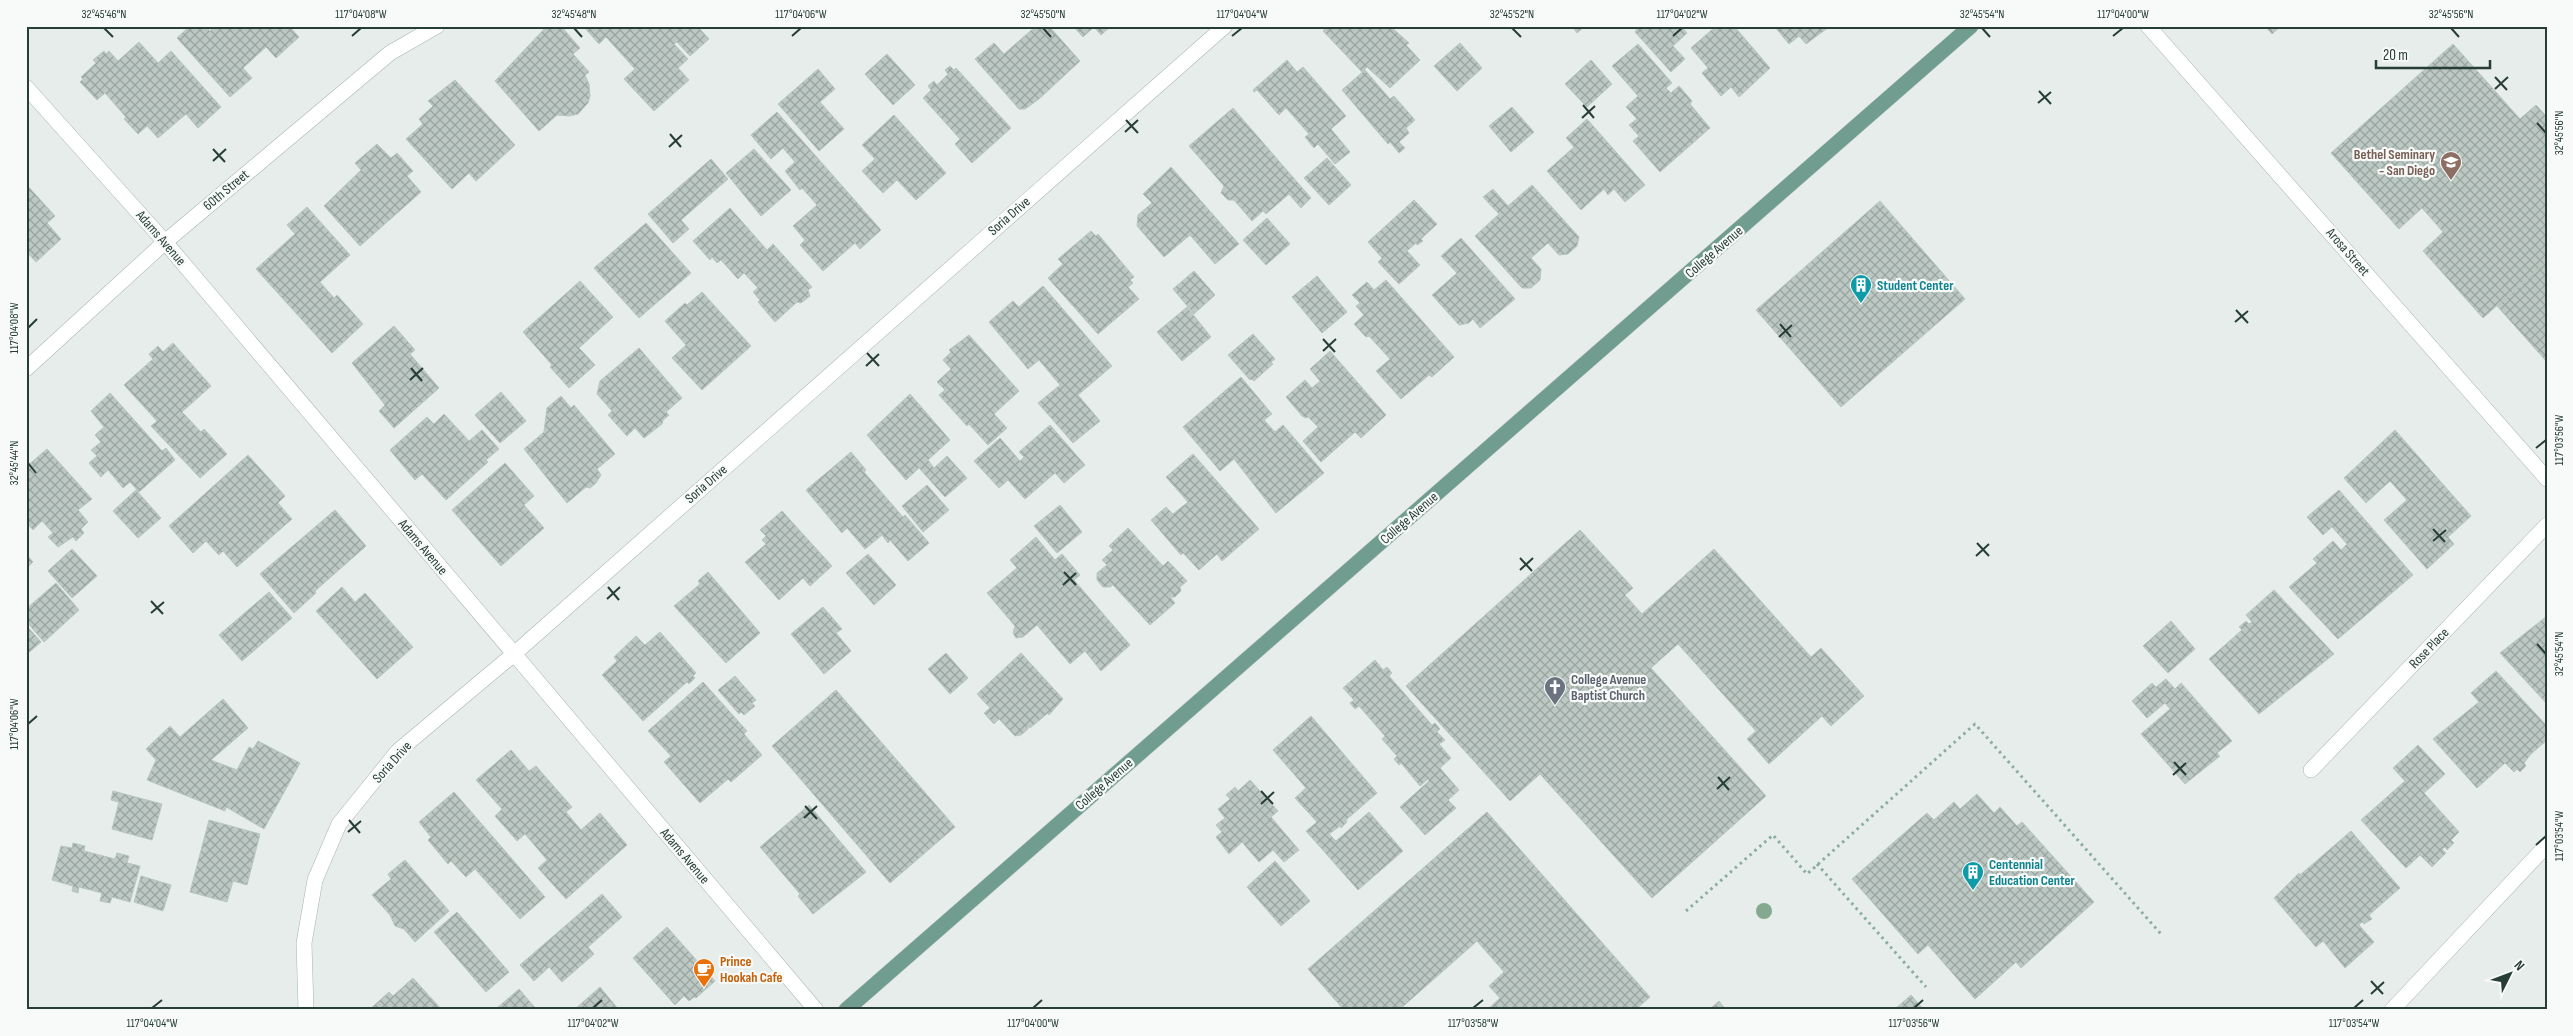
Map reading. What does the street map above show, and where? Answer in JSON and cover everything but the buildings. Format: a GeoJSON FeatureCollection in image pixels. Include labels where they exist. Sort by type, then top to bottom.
{"type":"FeatureCollection","features":[{"type":"Feature","properties":{"kind":"main road","name":"College Avenue"},"geometry":{"type":"LineString","coordinates":[[846,1010],[1971,26]]}},
{"type":"Feature","properties":{"kind":"street","name":"60th Street"},"geometry":{"type":"LineString","coordinates":[[26,369],[165,242],[390,53],[437,26]]}},
{"type":"Feature","properties":{"kind":"street","name":"Soria Drive"},"geometry":{"type":"LineString","coordinates":[[306,1010],[304,943],[315,880],[340,824],[398,751],[514,654],[1225,26]]}},
{"type":"Feature","properties":{"kind":"street","name":"Arosa Street"},"geometry":{"type":"LineString","coordinates":[[2148,26],[2547,479]]}},
{"type":"Feature","properties":{"kind":"street","name":"Adams Avenue"},"geometry":{"type":"LineString","coordinates":[[26,87],[165,242],[816,1010]]}},
{"type":"Feature","properties":{"kind":"street","name":"Rose Place"},"geometry":{"type":"LineString","coordinates":[[2312,770],[2547,526]]}},
{"type":"Feature","properties":{"kind":"street"},"geometry":{"type":"LineString","coordinates":[[2392,1010],[2547,845]]}},
{"type":"Feature","properties":{"kind":"path"},"geometry":{"type":"LineString","coordinates":[[1686,911],[1773,835],[1806,874],[1975,724],[2161,934]]}},
{"type":"Feature","properties":{"kind":"path"},"geometry":{"type":"LineString","coordinates":[[1817,864],[1926,987]]}},
{"type":"Feature","properties":{"kind":"place","name":"Bethel Seminary - San Diego"},"geometry":{"type":"Point","coordinates":[2451,181]}},
{"type":"Feature","properties":{"kind":"place","name":"Student Center"},"geometry":{"type":"Point","coordinates":[1861,304]}},
{"type":"Feature","properties":{"kind":"place","name":"College Avenue Baptist Church"},"geometry":{"type":"Point","coordinates":[1555,706]}},
{"type":"Feature","properties":{"kind":"place","name":"Centennial Education Center"},"geometry":{"type":"Point","coordinates":[1973,891]}},
{"type":"Feature","properties":{"kind":"place","name":"Prince Hookah Cafe"},"geometry":{"type":"Point","coordinates":[704,988]}}]}
